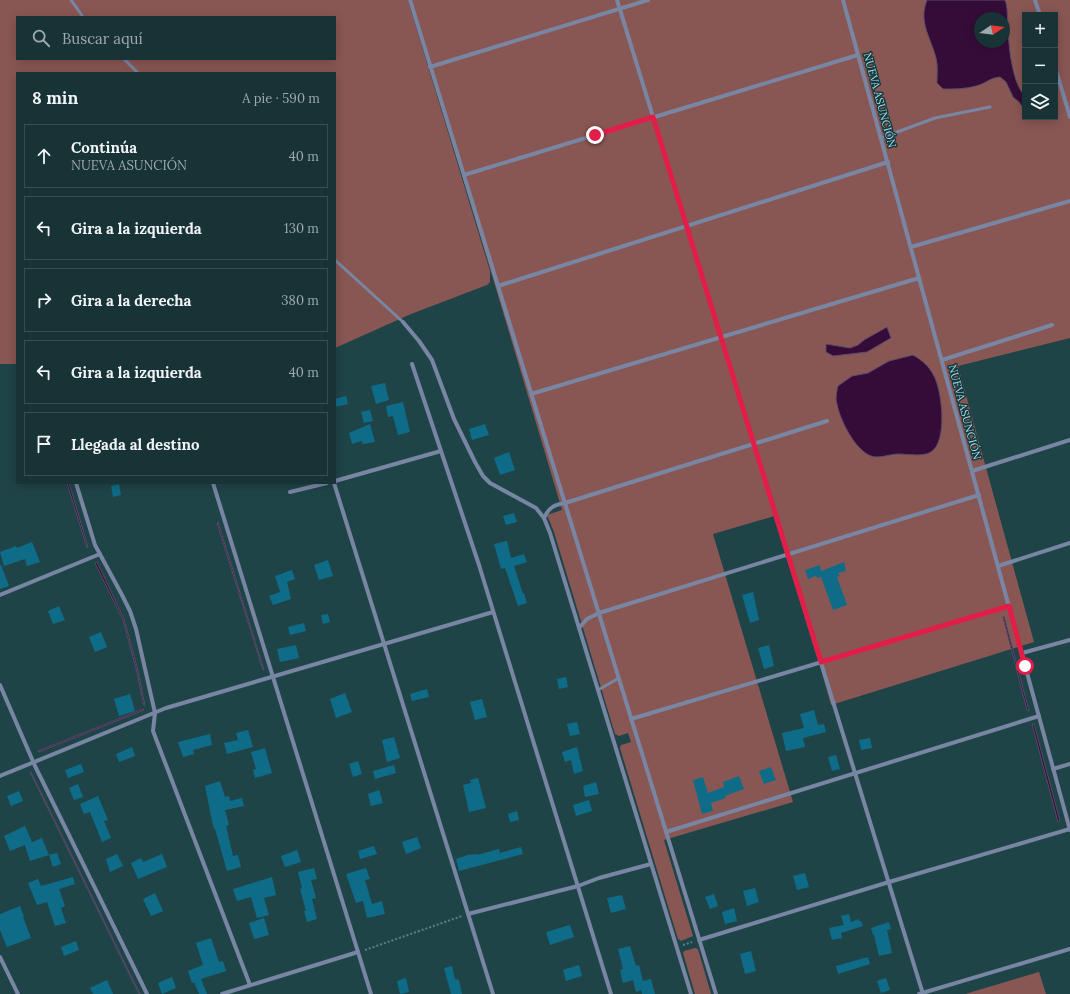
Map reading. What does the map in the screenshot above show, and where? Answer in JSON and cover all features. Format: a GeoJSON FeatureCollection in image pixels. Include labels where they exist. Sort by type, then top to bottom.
{"type":"FeatureCollection","features":[{"type":"Feature","properties":{"kind":"street"},"geometry":{"type":"LineString","coordinates":[[410,0],[716,994]]}},
{"type":"Feature","properties":{"kind":"street"},"geometry":{"type":"LineString","coordinates":[[617,0],[889,882],[921,994],[1070,949]]}},
{"type":"Feature","properties":{"kind":"street"},"geometry":{"type":"LineString","coordinates":[[430,67],[648,0]]}},
{"type":"Feature","properties":{"kind":"street","name":"NUEVA ASUNCIÓN"},"geometry":{"type":"LineString","coordinates":[[843,0],[1070,829]]}},
{"type":"Feature","properties":{"kind":"street"},"geometry":{"type":"LineString","coordinates":[[1035,0],[1039,12]]}},
{"type":"Feature","properties":{"kind":"street"},"geometry":{"type":"LineString","coordinates":[[464,175],[858,55]]}},
{"type":"Feature","properties":{"kind":"street"},"geometry":{"type":"LineString","coordinates":[[1058,77],[1070,117]]}},
{"type":"Feature","properties":{"kind":"street"},"geometry":{"type":"LineString","coordinates":[[498,286],[888,162]]}},
{"type":"Feature","properties":{"kind":"street"},"geometry":{"type":"LineString","coordinates":[[911,247],[1070,201]]}},
{"type":"Feature","properties":{"kind":"street"},"geometry":{"type":"LineString","coordinates":[[531,394],[919,278]]}},
{"type":"Feature","properties":{"kind":"street"},"geometry":{"type":"LineString","coordinates":[[403,322],[432,360],[454,419],[483,476],[490,483],[536,508],[544,518],[550,533],[691,994]]}},
{"type":"Feature","properties":{"kind":"street"},"geometry":{"type":"LineString","coordinates":[[942,360],[1052,325]]}},
{"type":"Feature","properties":{"kind":"street"},"geometry":{"type":"LineString","coordinates":[[412,364],[493,612],[611,994]]}},
{"type":"Feature","properties":{"kind":"street"},"geometry":{"type":"LineString","coordinates":[[544,518],[549,508],[555,504],[565,503],[826,421]]}},
{"type":"Feature","properties":{"kind":"street"},"geometry":{"type":"LineString","coordinates":[[972,471],[1070,440]]}},
{"type":"Feature","properties":{"kind":"street"},"geometry":{"type":"LineString","coordinates":[[336,481],[441,451]]}},
{"type":"Feature","properties":{"kind":"street"},"geometry":{"type":"LineString","coordinates":[[76,484],[95,545],[130,611],[136,629],[155,713],[153,731],[250,985]]}},
{"type":"Feature","properties":{"kind":"street"},"geometry":{"type":"LineString","coordinates":[[213,484],[371,994]]}},
{"type":"Feature","properties":{"kind":"street"},"geometry":{"type":"LineString","coordinates":[[290,492],[323,484]]}},
{"type":"Feature","properties":{"kind":"street"},"geometry":{"type":"LineString","coordinates":[[335,484],[493,994]]}},
{"type":"Feature","properties":{"kind":"street"},"geometry":{"type":"LineString","coordinates":[[579,628],[587,619],[599,613],[979,496]]}},
{"type":"Feature","properties":{"kind":"street"},"geometry":{"type":"LineString","coordinates":[[998,566],[1070,543]]}},
{"type":"Feature","properties":{"kind":"street"},"geometry":{"type":"LineString","coordinates":[[0,594],[100,554]]}},
{"type":"Feature","properties":{"kind":"street"},"geometry":{"type":"LineString","coordinates":[[631,719],[1009,606]]}},
{"type":"Feature","properties":{"kind":"street"},"geometry":{"type":"LineString","coordinates":[[0,776],[166,708],[493,612]]}},
{"type":"Feature","properties":{"kind":"street"},"geometry":{"type":"LineString","coordinates":[[1022,653],[1070,640]]}},
{"type":"Feature","properties":{"kind":"street"},"geometry":{"type":"LineString","coordinates":[[0,685],[34,762],[147,994]]}},
{"type":"Feature","properties":{"kind":"street"},"geometry":{"type":"LineString","coordinates":[[666,832],[1039,716]]}},
{"type":"Feature","properties":{"kind":"street"},"geometry":{"type":"LineString","coordinates":[[1053,769],[1070,764]]}},
{"type":"Feature","properties":{"kind":"street"},"geometry":{"type":"LineString","coordinates":[[699,940],[1070,829]]}},
{"type":"Feature","properties":{"kind":"street"},"geometry":{"type":"LineString","coordinates":[[468,914],[578,886],[599,878],[651,864]]}},
{"type":"Feature","properties":{"kind":"street"},"geometry":{"type":"LineString","coordinates":[[222,994],[358,952]]}},
{"type":"Feature","properties":{"kind":"street"},"geometry":{"type":"LineString","coordinates":[[0,957],[18,994]]}},
{"type":"Feature","properties":{"kind":"lane"},"geometry":{"type":"LineString","coordinates":[[71,0],[82,16]]}},
{"type":"Feature","properties":{"kind":"lane"},"geometry":{"type":"LineString","coordinates":[[125,60],[137,72]]}},
{"type":"Feature","properties":{"kind":"lane"},"geometry":{"type":"LineString","coordinates":[[881,138],[935,118],[990,107]]}},
{"type":"Feature","properties":{"kind":"lane"},"geometry":{"type":"LineString","coordinates":[[336,261],[403,322]]}},
{"type":"Feature","properties":{"kind":"lane"},"geometry":{"type":"LineString","coordinates":[[598,690],[619,678]]}},
{"type":"Feature","properties":{"kind":"path"},"geometry":{"type":"LineString","coordinates":[[358,952],[468,914]]}},
{"type":"Feature","properties":{"kind":"path"},"geometry":{"type":"LineString","coordinates":[[677,947],[699,940]]}},
{"type":"Feature","properties":{"kind":"shaded area"},"geometry":{"type":"Polygon","coordinates":[[[0,0],[408,0],[490,271],[490,282],[487,285],[411,314],[336,348],[336,72],[16,72],[16,364],[0,364],[0,0]]]}},
{"type":"Feature","properties":{"kind":"shaded area"},"geometry":{"type":"Polygon","coordinates":[[[410,0],[1070,0],[1070,338],[958,366],[1034,642],[831,705],[778,515],[713,534],[793,802],[664,840],[693,936],[681,941],[678,939],[620,748],[621,745],[631,742],[628,733],[619,736],[615,734],[554,532],[547,515],[562,510],[410,0]]]}},
{"type":"Feature","properties":{"kind":"shaded area"},"geometry":{"type":"Polygon","coordinates":[[[927,0],[1005,0],[1007,12],[974,12],[974,48],[1010,48],[1014,73],[1022,92],[1022,106],[1013,97],[1006,82],[1000,77],[972,87],[943,89],[937,83],[937,61],[926,30],[924,16],[927,0]]]}},
{"type":"Feature","properties":{"kind":"shaded area"},"geometry":{"type":"Polygon","coordinates":[[[887,327],[891,338],[867,352],[833,356],[826,352],[826,344],[850,348],[858,345],[887,327]]]}},
{"type":"Feature","properties":{"kind":"shaded area"},"geometry":{"type":"Polygon","coordinates":[[[913,355],[927,366],[937,383],[942,416],[940,438],[936,446],[928,454],[898,454],[877,457],[871,456],[859,448],[849,434],[841,418],[836,402],[838,386],[852,376],[868,373],[889,361],[913,355]]]}},
{"type":"Feature","properties":{"kind":"shaded area"},"geometry":{"type":"Polygon","coordinates":[[[67,484],[69,484],[88,547],[87,548],[67,484]]]}},
{"type":"Feature","properties":{"kind":"shaded area"},"geometry":{"type":"Polygon","coordinates":[[[218,522],[264,670],[217,523],[218,522]]]}},
{"type":"Feature","properties":{"kind":"shaded area"},"geometry":{"type":"Polygon","coordinates":[[[97,562],[124,619],[137,667],[144,706],[136,668],[123,620],[95,563],[97,562]]]}},
{"type":"Feature","properties":{"kind":"shaded area"},"geometry":{"type":"Polygon","coordinates":[[[1004,616],[1029,711],[1027,710],[1003,617],[1004,616]]]}},
{"type":"Feature","properties":{"kind":"shaded area"},"geometry":{"type":"Polygon","coordinates":[[[143,709],[144,710],[39,752],[38,751],[143,709]]]}},
{"type":"Feature","properties":{"kind":"shaded area"},"geometry":{"type":"Polygon","coordinates":[[[1032,724],[1034,724],[1060,821],[1058,822],[1032,724]]]}},
{"type":"Feature","properties":{"kind":"shaded area"},"geometry":{"type":"Polygon","coordinates":[[[31,772],[140,994],[139,994],[31,772]]]}},
{"type":"Feature","properties":{"kind":"shaded area"},"geometry":{"type":"Polygon","coordinates":[[[695,948],[698,949],[711,994],[695,994],[683,953],[684,951],[695,948]]]}},
{"type":"Feature","properties":{"kind":"shaded area"},"geometry":{"type":"Polygon","coordinates":[[[1039,972],[1046,994],[965,994],[1039,972]]]}},
{"type":"Feature","properties":{"kind":"building"},"geometry":{"type":"Polygon","coordinates":[[[385,383],[389,400],[376,404],[371,386],[385,383]]]}},
{"type":"Feature","properties":{"kind":"building"},"geometry":{"type":"Polygon","coordinates":[[[346,396],[348,404],[336,407],[336,399],[346,396]]]}},
{"type":"Feature","properties":{"kind":"building"},"geometry":{"type":"Polygon","coordinates":[[[403,402],[410,432],[398,435],[393,416],[388,417],[386,406],[403,402]]]}},
{"type":"Feature","properties":{"kind":"building"},"geometry":{"type":"Polygon","coordinates":[[[370,410],[373,421],[364,423],[361,412],[370,410]]]}},
{"type":"Feature","properties":{"kind":"building"},"geometry":{"type":"Polygon","coordinates":[[[370,424],[375,442],[362,444],[362,441],[352,444],[349,433],[370,424]]]}},
{"type":"Feature","properties":{"kind":"building"},"geometry":{"type":"Polygon","coordinates":[[[485,424],[489,435],[472,440],[469,429],[485,424]]]}},
{"type":"Feature","properties":{"kind":"building"},"geometry":{"type":"Polygon","coordinates":[[[509,452],[515,470],[500,475],[494,458],[509,452]]]}},
{"type":"Feature","properties":{"kind":"building"},"geometry":{"type":"Polygon","coordinates":[[[119,484],[121,495],[113,497],[111,486],[119,484]]]}},
{"type":"Feature","properties":{"kind":"building"},"geometry":{"type":"Polygon","coordinates":[[[514,513],[517,522],[506,525],[503,516],[514,513]]]}},
{"type":"Feature","properties":{"kind":"building"},"geometry":{"type":"Polygon","coordinates":[[[507,541],[511,558],[524,554],[527,562],[514,566],[527,603],[518,606],[505,568],[501,569],[494,544],[507,541]]]}},
{"type":"Feature","properties":{"kind":"building"},"geometry":{"type":"Polygon","coordinates":[[[32,542],[40,562],[27,566],[25,559],[4,566],[0,552],[16,546],[17,548],[32,542]]]}},
{"type":"Feature","properties":{"kind":"building"},"geometry":{"type":"Polygon","coordinates":[[[328,560],[333,576],[319,580],[314,565],[328,560]]]}},
{"type":"Feature","properties":{"kind":"building"},"geometry":{"type":"Polygon","coordinates":[[[844,562],[846,571],[838,573],[840,576],[837,577],[847,605],[833,610],[821,577],[817,578],[816,576],[808,579],[805,570],[820,565],[821,571],[844,562]]]}},
{"type":"Feature","properties":{"kind":"building"},"geometry":{"type":"Polygon","coordinates":[[[0,565],[9,586],[0,589],[0,565]]]}},
{"type":"Feature","properties":{"kind":"building"},"geometry":{"type":"Polygon","coordinates":[[[292,570],[295,579],[287,582],[291,599],[273,605],[269,596],[280,592],[275,576],[292,570]]]}},
{"type":"Feature","properties":{"kind":"building"},"geometry":{"type":"Polygon","coordinates":[[[753,592],[759,620],[750,623],[742,595],[753,592]]]}},
{"type":"Feature","properties":{"kind":"building"},"geometry":{"type":"Polygon","coordinates":[[[59,606],[65,620],[53,624],[48,611],[59,606]]]}},
{"type":"Feature","properties":{"kind":"building"},"geometry":{"type":"Polygon","coordinates":[[[328,614],[330,622],[323,624],[321,615],[328,614]]]}},
{"type":"Feature","properties":{"kind":"building"},"geometry":{"type":"Polygon","coordinates":[[[304,623],[306,631],[290,635],[288,627],[304,623]]]}},
{"type":"Feature","properties":{"kind":"building"},"geometry":{"type":"Polygon","coordinates":[[[101,632],[107,647],[95,652],[89,637],[101,632]]]}},
{"type":"Feature","properties":{"kind":"building"},"geometry":{"type":"Polygon","coordinates":[[[296,645],[299,658],[280,662],[277,649],[296,645]]]}},
{"type":"Feature","properties":{"kind":"building"},"geometry":{"type":"Polygon","coordinates":[[[769,645],[774,666],[764,669],[758,648],[769,645]]]}},
{"type":"Feature","properties":{"kind":"building"},"geometry":{"type":"Polygon","coordinates":[[[566,677],[568,687],[559,689],[557,679],[566,677]]]}},
{"type":"Feature","properties":{"kind":"building"},"geometry":{"type":"Polygon","coordinates":[[[427,689],[429,697],[412,701],[410,694],[427,689]]]}},
{"type":"Feature","properties":{"kind":"building"},"geometry":{"type":"Polygon","coordinates":[[[345,693],[352,712],[336,718],[330,699],[345,693]]]}},
{"type":"Feature","properties":{"kind":"building"},"geometry":{"type":"Polygon","coordinates":[[[130,694],[135,711],[119,716],[114,699],[130,694]]]}},
{"type":"Feature","properties":{"kind":"building"},"geometry":{"type":"Polygon","coordinates":[[[482,699],[487,717],[475,720],[470,702],[482,699]]]}},
{"type":"Feature","properties":{"kind":"building"},"geometry":{"type":"Polygon","coordinates":[[[814,710],[818,725],[824,724],[826,732],[803,738],[805,747],[786,751],[782,733],[804,728],[800,714],[814,710]]]}},
{"type":"Feature","properties":{"kind":"building"},"geometry":{"type":"Polygon","coordinates":[[[577,722],[580,734],[570,736],[567,724],[577,722]]]}},
{"type":"Feature","properties":{"kind":"building"},"geometry":{"type":"Polygon","coordinates":[[[248,730],[253,747],[227,754],[224,743],[238,740],[236,733],[248,730]]]}},
{"type":"Feature","properties":{"kind":"building"},"geometry":{"type":"Polygon","coordinates":[[[210,734],[212,745],[193,750],[194,754],[183,757],[178,742],[210,734]]]}},
{"type":"Feature","properties":{"kind":"building"},"geometry":{"type":"Polygon","coordinates":[[[394,737],[400,758],[387,762],[382,740],[394,737]]]}},
{"type":"Feature","properties":{"kind":"building"},"geometry":{"type":"Polygon","coordinates":[[[870,738],[872,748],[861,750],[859,740],[870,738]]]}},
{"type":"Feature","properties":{"kind":"building"},"geometry":{"type":"Polygon","coordinates":[[[132,747],[135,756],[119,762],[116,754],[132,747]]]}},
{"type":"Feature","properties":{"kind":"building"},"geometry":{"type":"Polygon","coordinates":[[[577,747],[583,771],[574,774],[571,760],[565,762],[562,752],[577,747]]]}},
{"type":"Feature","properties":{"kind":"building"},"geometry":{"type":"Polygon","coordinates":[[[265,748],[272,773],[255,778],[253,770],[256,769],[251,752],[265,748]]]}},
{"type":"Feature","properties":{"kind":"building"},"geometry":{"type":"Polygon","coordinates":[[[836,755],[840,769],[832,771],[828,757],[836,755]]]}},
{"type":"Feature","properties":{"kind":"building"},"geometry":{"type":"Polygon","coordinates":[[[358,761],[362,774],[353,777],[349,764],[358,761]]]}},
{"type":"Feature","properties":{"kind":"building"},"geometry":{"type":"Polygon","coordinates":[[[81,764],[84,772],[68,778],[65,770],[81,764]]]}},
{"type":"Feature","properties":{"kind":"building"},"geometry":{"type":"Polygon","coordinates":[[[394,765],[396,773],[375,779],[373,771],[394,765]]]}},
{"type":"Feature","properties":{"kind":"building"},"geometry":{"type":"Polygon","coordinates":[[[771,767],[776,780],[764,784],[759,771],[771,767]]]}},
{"type":"Feature","properties":{"kind":"building"},"geometry":{"type":"Polygon","coordinates":[[[739,776],[744,789],[725,796],[726,798],[711,803],[713,811],[702,814],[693,780],[703,777],[708,793],[724,787],[723,782],[739,776]]]}},
{"type":"Feature","properties":{"kind":"building"},"geometry":{"type":"Polygon","coordinates":[[[478,778],[486,808],[469,812],[463,785],[471,783],[470,780],[478,778]]]}},
{"type":"Feature","properties":{"kind":"building"},"geometry":{"type":"Polygon","coordinates":[[[220,781],[225,797],[229,796],[230,801],[242,798],[244,806],[225,810],[229,825],[226,826],[233,856],[238,855],[241,867],[227,871],[214,829],[205,786],[220,781]]]}},
{"type":"Feature","properties":{"kind":"building"},"geometry":{"type":"Polygon","coordinates":[[[596,782],[599,794],[585,797],[583,786],[596,782]]]}},
{"type":"Feature","properties":{"kind":"building"},"geometry":{"type":"Polygon","coordinates":[[[78,784],[83,797],[74,800],[69,788],[78,784]]]}},
{"type":"Feature","properties":{"kind":"building"},"geometry":{"type":"Polygon","coordinates":[[[379,790],[383,803],[371,806],[368,794],[379,790]]]}},
{"type":"Feature","properties":{"kind":"building"},"geometry":{"type":"Polygon","coordinates":[[[19,791],[23,801],[11,806],[7,796],[19,791]]]}},
{"type":"Feature","properties":{"kind":"building"},"geometry":{"type":"Polygon","coordinates":[[[98,796],[108,820],[104,821],[111,838],[102,842],[90,812],[84,814],[80,804],[98,796]]]}},
{"type":"Feature","properties":{"kind":"building"},"geometry":{"type":"Polygon","coordinates":[[[589,800],[592,811],[576,816],[573,805],[589,800]]]}},
{"type":"Feature","properties":{"kind":"building"},"geometry":{"type":"Polygon","coordinates":[[[517,811],[519,820],[510,822],[508,814],[517,811]]]}},
{"type":"Feature","properties":{"kind":"building"},"geometry":{"type":"Polygon","coordinates":[[[25,826],[32,842],[42,838],[49,855],[30,861],[25,845],[10,851],[4,836],[25,826]]]}},
{"type":"Feature","properties":{"kind":"building"},"geometry":{"type":"Polygon","coordinates":[[[417,837],[421,848],[406,854],[402,842],[417,837]]]}},
{"type":"Feature","properties":{"kind":"building"},"geometry":{"type":"Polygon","coordinates":[[[374,846],[377,854],[360,859],[358,851],[374,846]]]}},
{"type":"Feature","properties":{"kind":"building"},"geometry":{"type":"Polygon","coordinates":[[[521,847],[523,854],[459,871],[456,859],[471,854],[477,855],[499,849],[500,853],[521,847]]]}},
{"type":"Feature","properties":{"kind":"building"},"geometry":{"type":"Polygon","coordinates":[[[297,850],[301,862],[285,867],[281,856],[297,850]]]}},
{"type":"Feature","properties":{"kind":"building"},"geometry":{"type":"Polygon","coordinates":[[[57,853],[61,864],[53,867],[49,855],[57,853]]]}},
{"type":"Feature","properties":{"kind":"building"},"geometry":{"type":"Polygon","coordinates":[[[117,854],[123,866],[110,872],[106,859],[117,854]]]}},
{"type":"Feature","properties":{"kind":"building"},"geometry":{"type":"Polygon","coordinates":[[[162,854],[167,867],[138,879],[131,863],[141,858],[143,862],[162,854]]]}},
{"type":"Feature","properties":{"kind":"building"},"geometry":{"type":"Polygon","coordinates":[[[314,868],[317,879],[311,880],[316,898],[312,899],[317,919],[307,922],[298,872],[314,868]]]}},
{"type":"Feature","properties":{"kind":"building"},"geometry":{"type":"Polygon","coordinates":[[[366,868],[370,879],[365,880],[372,904],[382,901],[385,914],[367,918],[363,901],[356,903],[346,874],[366,868]]]}},
{"type":"Feature","properties":{"kind":"building"},"geometry":{"type":"Polygon","coordinates":[[[805,873],[809,887],[797,890],[793,876],[805,873]]]}},
{"type":"Feature","properties":{"kind":"building"},"geometry":{"type":"Polygon","coordinates":[[[73,877],[75,884],[59,889],[65,906],[61,908],[66,923],[55,926],[47,902],[37,905],[28,883],[38,879],[41,886],[73,877]]]}},
{"type":"Feature","properties":{"kind":"building"},"geometry":{"type":"Polygon","coordinates":[[[272,877],[276,895],[264,898],[269,915],[257,918],[251,897],[237,901],[233,889],[272,877]]]}},
{"type":"Feature","properties":{"kind":"building"},"geometry":{"type":"Polygon","coordinates":[[[755,888],[759,902],[747,906],[743,891],[755,888]]]}},
{"type":"Feature","properties":{"kind":"building"},"geometry":{"type":"Polygon","coordinates":[[[155,893],[163,911],[151,916],[143,899],[155,893]]]}},
{"type":"Feature","properties":{"kind":"building"},"geometry":{"type":"Polygon","coordinates":[[[714,894],[718,906],[710,909],[705,897],[714,894]]]}},
{"type":"Feature","properties":{"kind":"building"},"geometry":{"type":"Polygon","coordinates":[[[622,895],[626,909],[611,913],[607,898],[622,895]]]}},
{"type":"Feature","properties":{"kind":"building"},"geometry":{"type":"Polygon","coordinates":[[[20,906],[31,938],[7,947],[0,930],[0,914],[20,906]]]}},
{"type":"Feature","properties":{"kind":"building"},"geometry":{"type":"Polygon","coordinates":[[[734,908],[737,921],[725,924],[722,912],[734,908]]]}},
{"type":"Feature","properties":{"kind":"building"},"geometry":{"type":"Polygon","coordinates":[[[849,914],[851,922],[859,919],[863,926],[841,933],[842,938],[832,940],[829,928],[844,925],[841,916],[849,914]]]}},
{"type":"Feature","properties":{"kind":"building"},"geometry":{"type":"Polygon","coordinates":[[[264,918],[269,935],[254,939],[249,923],[264,918]]]}},
{"type":"Feature","properties":{"kind":"building"},"geometry":{"type":"Polygon","coordinates":[[[889,922],[891,929],[887,930],[892,953],[879,956],[871,928],[889,922]]]}},
{"type":"Feature","properties":{"kind":"building"},"geometry":{"type":"Polygon","coordinates":[[[570,925],[574,937],[550,945],[546,932],[570,925]]]}},
{"type":"Feature","properties":{"kind":"building"},"geometry":{"type":"Polygon","coordinates":[[[211,938],[219,962],[223,961],[226,971],[201,979],[207,994],[199,994],[194,982],[192,983],[188,971],[203,965],[196,943],[211,938]]]}},
{"type":"Feature","properties":{"kind":"building"},"geometry":{"type":"Polygon","coordinates":[[[76,941],[79,950],[64,956],[61,947],[76,941]]]}},
{"type":"Feature","properties":{"kind":"building"},"geometry":{"type":"Polygon","coordinates":[[[630,946],[636,966],[639,965],[643,981],[651,979],[655,994],[642,994],[641,990],[636,992],[633,980],[623,983],[620,970],[623,969],[618,949],[630,946]]]}},
{"type":"Feature","properties":{"kind":"building"},"geometry":{"type":"Polygon","coordinates":[[[751,951],[756,971],[745,974],[740,954],[751,951]]]}},
{"type":"Feature","properties":{"kind":"building"},"geometry":{"type":"Polygon","coordinates":[[[868,957],[870,964],[838,974],[836,966],[868,957]]]}},
{"type":"Feature","properties":{"kind":"building"},"geometry":{"type":"Polygon","coordinates":[[[579,965],[582,976],[566,981],[563,970],[579,965]]]}},
{"type":"Feature","properties":{"kind":"building"},"geometry":{"type":"Polygon","coordinates":[[[452,966],[455,979],[459,980],[462,994],[451,994],[444,968],[452,966]]]}},
{"type":"Feature","properties":{"kind":"building"},"geometry":{"type":"Polygon","coordinates":[[[172,977],[176,988],[162,994],[158,983],[172,977]]]}},
{"type":"Feature","properties":{"kind":"building"},"geometry":{"type":"Polygon","coordinates":[[[406,978],[409,992],[400,994],[397,981],[406,978]]]}},
{"type":"Feature","properties":{"kind":"building"},"geometry":{"type":"Polygon","coordinates":[[[886,978],[890,990],[881,993],[877,981],[886,978]]]}},
{"type":"Feature","properties":{"kind":"building"},"geometry":{"type":"Polygon","coordinates":[[[107,980],[113,994],[93,994],[90,988],[107,980]]]}},
{"type":"Feature","properties":{"kind":"route"},"geometry":{"type":"LineString","coordinates":[[595,135],[653,117],[821,662],[1009,606],[1025,666]]}}]}
